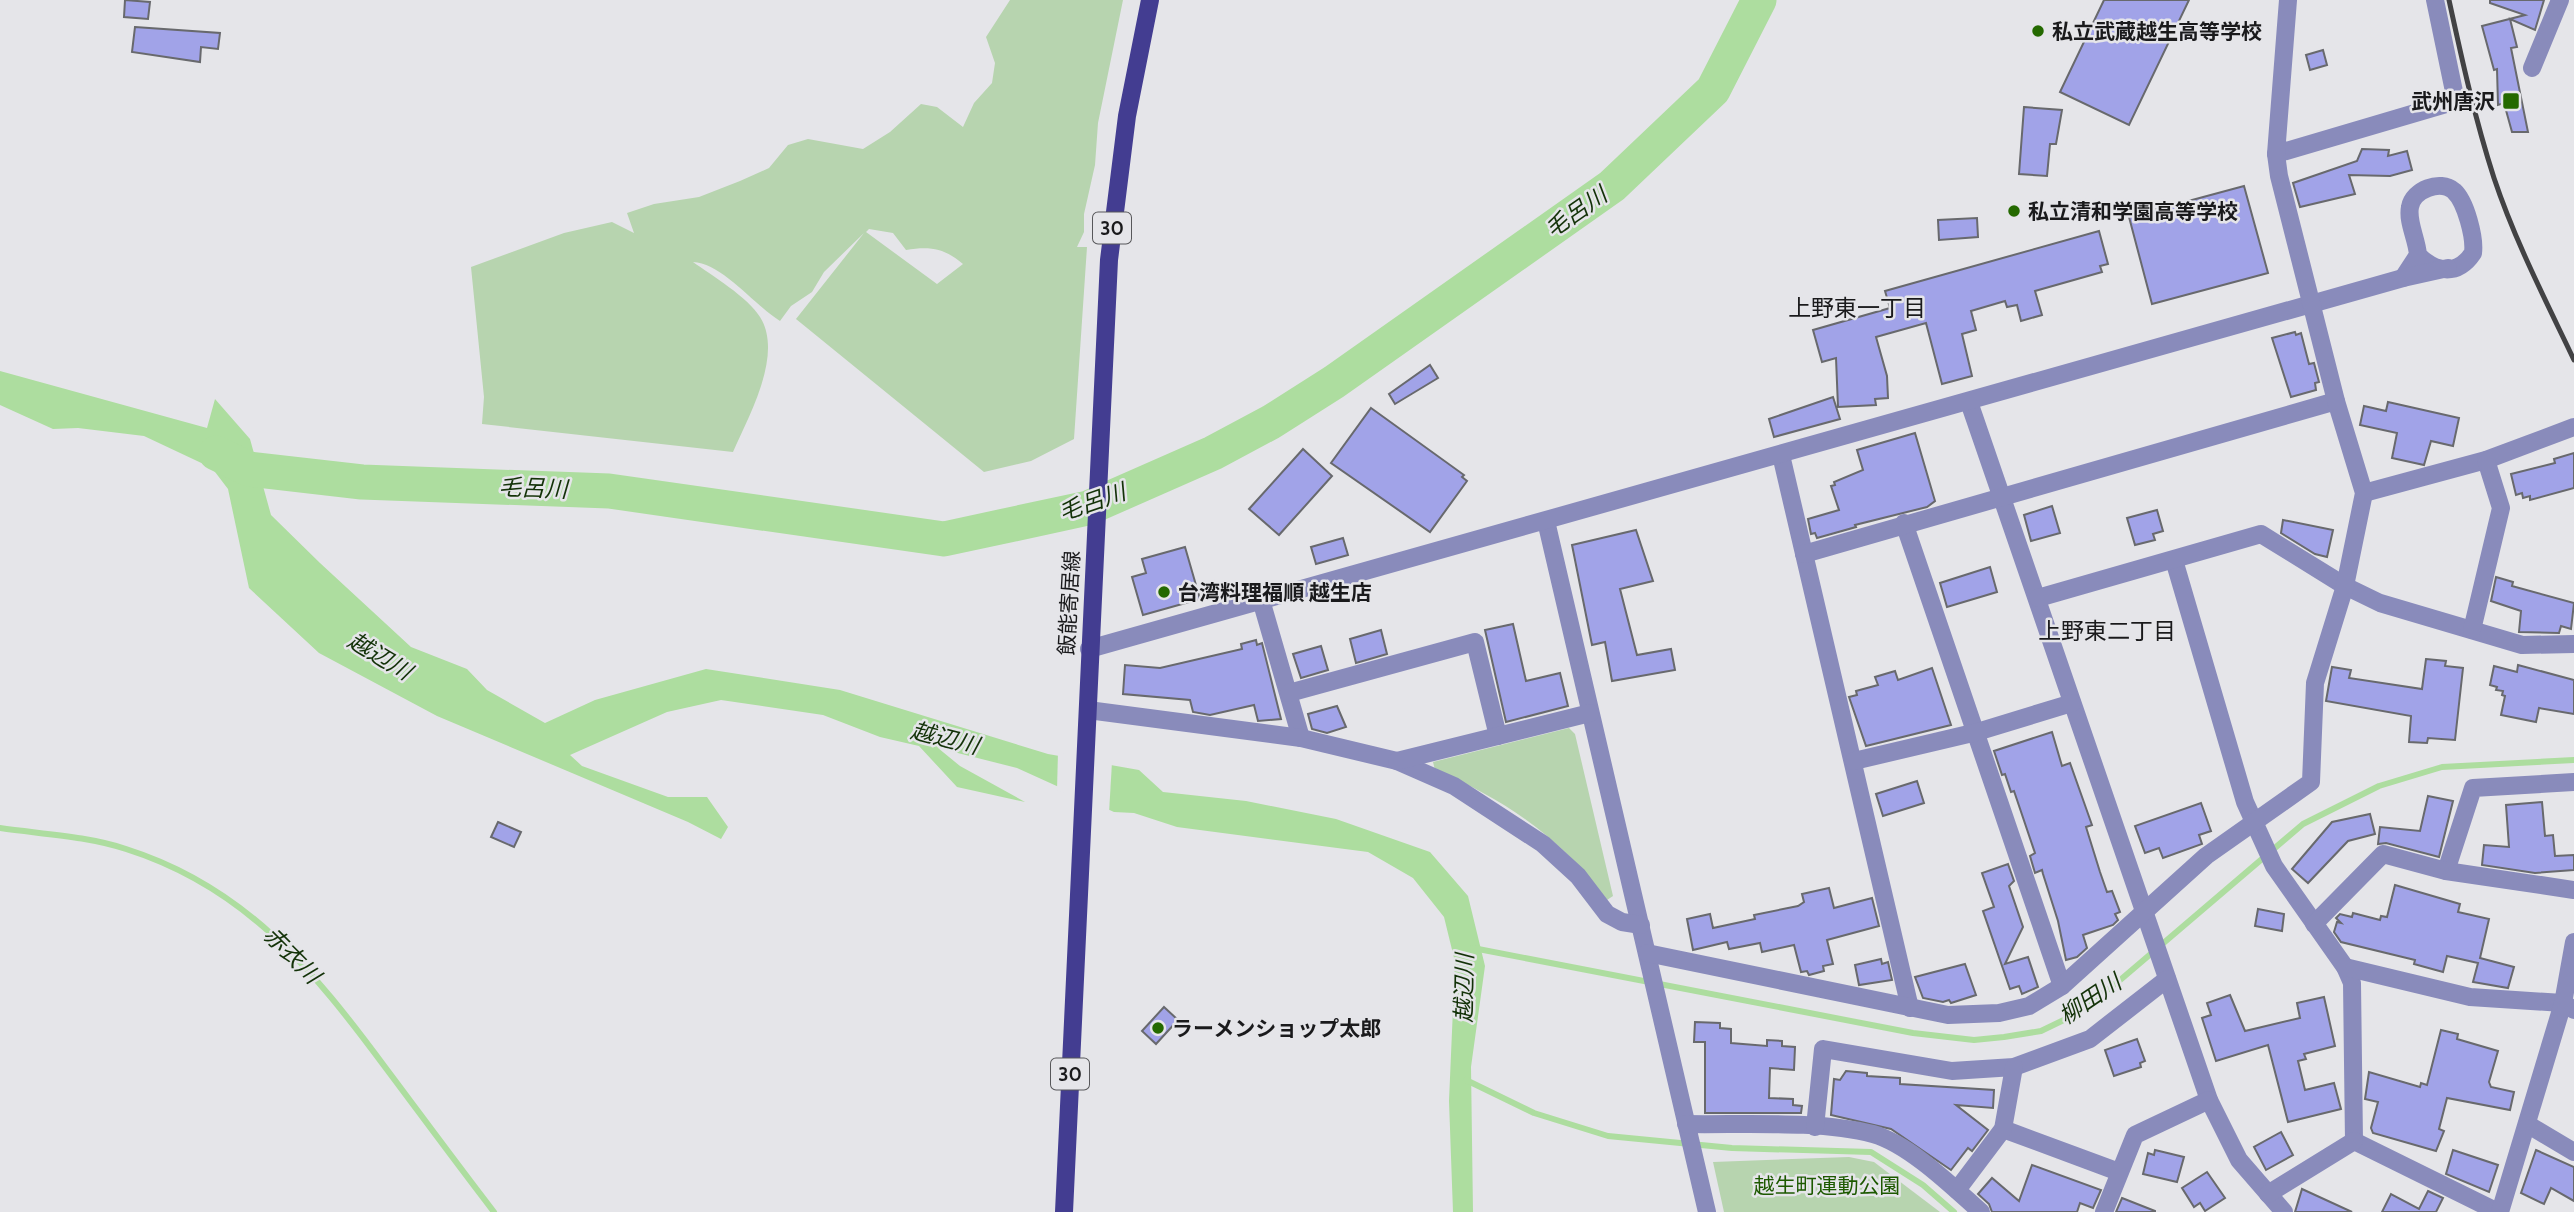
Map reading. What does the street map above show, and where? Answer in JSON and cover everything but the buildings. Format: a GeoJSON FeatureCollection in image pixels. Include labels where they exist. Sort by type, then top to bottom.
{"type":"FeatureCollection","features":[{"type":"Feature","properties":{"kind":"main road","name":"飯能寄居線"},"geometry":{"type":"LineString","coordinates":[[1064,1212],[1112,232],[1127,116],[1150,0]]}},
{"type":"Feature","properties":{"kind":"street"},"geometry":{"type":"LineString","coordinates":[[1648,958],[1796,982],[1948,1016],[1999,1013],[2029,1006],[2062,986],[2148,919],[2206,856],[2311,782],[2315,683],[2345,586],[2364,493],[2336,401],[2279,176],[2276,154],[2288,0]]}},
{"type":"Feature","properties":{"kind":"street"},"geometry":{"type":"LineString","coordinates":[[2276,154],[2456,102],[2435,0]]}},
{"type":"Feature","properties":{"kind":"street"},"geometry":{"type":"LineString","coordinates":[[2532,68],[2560,0]]}},
{"type":"Feature","properties":{"kind":"street"},"geometry":{"type":"LineString","coordinates":[[1090,649],[2403,278],[2448,268],[2466,261],[2474,247],[2461,203],[2453,190],[2446,187],[2425,189],[2410,202],[2409,214],[2418,255],[2432,269],[2448,268]]}},
{"type":"Feature","properties":{"kind":"street"},"geometry":{"type":"LineString","coordinates":[[2403,278],[2418,255]]}},
{"type":"Feature","properties":{"kind":"street"},"geometry":{"type":"LineString","coordinates":[[1804,554],[1904,523],[2336,401]]}},
{"type":"Feature","properties":{"kind":"street"},"geometry":{"type":"LineString","coordinates":[[1969,402],[2209,1100],[2239,1160],[2284,1212]]}},
{"type":"Feature","properties":{"kind":"street"},"geometry":{"type":"LineString","coordinates":[[2364,493],[2486,460],[2574,428]]}},
{"type":"Feature","properties":{"kind":"street"},"geometry":{"type":"LineString","coordinates":[[1781,455],[1910,1008]]}},
{"type":"Feature","properties":{"kind":"street"},"geometry":{"type":"LineString","coordinates":[[2472,630],[2501,508],[2486,460]]}},
{"type":"Feature","properties":{"kind":"street"},"geometry":{"type":"LineString","coordinates":[[1546,521],[1707,1212]]}},
{"type":"Feature","properties":{"kind":"street"},"geometry":{"type":"LineString","coordinates":[[1904,523],[2062,986]]}},
{"type":"Feature","properties":{"kind":"street"},"geometry":{"type":"LineString","coordinates":[[2038,598],[2261,534],[2345,586],[2380,603],[2522,645],[2574,644]]}},
{"type":"Feature","properties":{"kind":"street"},"geometry":{"type":"LineString","coordinates":[[2174,560],[2245,802],[2274,866],[2345,967],[2352,983],[2354,1141]]}},
{"type":"Feature","properties":{"kind":"street"},"geometry":{"type":"LineString","coordinates":[[1261,600],[1301,738]]}},
{"type":"Feature","properties":{"kind":"street"},"geometry":{"type":"LineString","coordinates":[[1289,693],[1475,642],[1498,736]]}},
{"type":"Feature","properties":{"kind":"street"},"geometry":{"type":"LineString","coordinates":[[1854,761],[1977,732],[2072,703]]}},
{"type":"Feature","properties":{"kind":"street"},"geometry":{"type":"LineString","coordinates":[[1088,710],[1301,738],[1397,761],[1454,786],[1543,844],[1578,876],[1607,914],[1622,922],[1641,925]]}},
{"type":"Feature","properties":{"kind":"street"},"geometry":{"type":"LineString","coordinates":[[1397,761],[1590,713]]}},
{"type":"Feature","properties":{"kind":"street"},"geometry":{"type":"LineString","coordinates":[[2446,871],[2473,788],[2574,782]]}},
{"type":"Feature","properties":{"kind":"street"},"geometry":{"type":"LineString","coordinates":[[2314,924],[2383,854],[2446,871],[2574,890]]}},
{"type":"Feature","properties":{"kind":"street"},"geometry":{"type":"LineString","coordinates":[[2354,1141],[2499,1212],[2568,1006],[2574,942]]}},
{"type":"Feature","properties":{"kind":"street"},"geometry":{"type":"LineString","coordinates":[[2345,967],[2470,997],[2568,1006]]}},
{"type":"Feature","properties":{"kind":"street"},"geometry":{"type":"LineString","coordinates":[[1815,1127],[1824,1049],[1952,1071],[2014,1067],[2090,1039],[2164,971]]}},
{"type":"Feature","properties":{"kind":"street"},"geometry":{"type":"LineString","coordinates":[[1957,1190],[2003,1129],[2014,1067]]}},
{"type":"Feature","properties":{"kind":"street"},"geometry":{"type":"LineString","coordinates":[[2104,1212],[2135,1135],[2209,1100]]}},
{"type":"Feature","properties":{"kind":"street"},"geometry":{"type":"LineString","coordinates":[[2527,1124],[2574,1152]]}},
{"type":"Feature","properties":{"kind":"street"},"geometry":{"type":"LineString","coordinates":[[1686,1127],[1815,1127],[1873,1135],[1898,1145],[1981,1212]]}},
{"type":"Feature","properties":{"kind":"street"},"geometry":{"type":"LineString","coordinates":[[2003,1129],[2119,1172]]}},
{"type":"Feature","properties":{"kind":"street"},"geometry":{"type":"LineString","coordinates":[[2268,1194],[2354,1141]]}},
{"type":"Feature","properties":{"kind":"green space"},"geometry":{"type":"Polygon","coordinates":[[[1010,0],[1123,0],[1098,123],[1095,165],[1084,214],[1084,232],[1077,247],[1087,247],[1074,439],[1031,461],[984,472],[796,319],[864,233],[824,272],[812,292],[791,306],[780,321],[715,269],[693,262],[747,302],[760,317],[766,332],[768,349],[761,386],[733,452],[482,424],[484,397],[471,267],[564,233],[612,222],[634,233],[627,213],[654,204],[699,197],[740,181],[769,168],[788,145],[808,139],[863,149],[890,132],[921,104],[937,107],[963,127],[974,103],[992,83],[995,63],[986,37],[1010,0]],[[869,229],[866,232],[937,284],[963,264],[936,250],[906,250],[893,233],[869,229]]]}},
{"type":"Feature","properties":{"kind":"green space"},"geometry":{"type":"Polygon","coordinates":[[[1569,728],[1575,734],[1613,896],[1607,900],[1571,858],[1530,823],[1485,794],[1435,770],[1433,762],[1569,728]]]}},
{"type":"Feature","properties":{"kind":"green space","name":"越生町運動公園"},"geometry":{"type":"Polygon","coordinates":[[[1849,1157],[1874,1162],[1940,1212],[1724,1212],[1713,1162],[1849,1157]]]}},
{"type":"Feature","properties":{"kind":"water","name":"越辺川"},"geometry":{"type":"Polygon","coordinates":[[[0,371],[207,428],[215,399],[250,439],[271,515],[411,647],[467,669],[487,690],[545,723],[595,700],[706,669],[840,690],[1048,754],[1139,770],[1163,792],[1246,801],[1336,819],[1430,852],[1468,896],[1485,966],[1471,1067],[1473,1212],[1453,1212],[1449,1101],[1455,962],[1444,917],[1413,878],[1368,852],[1177,827],[1134,813],[1114,812],[1017,768],[938,748],[960,766],[1025,802],[957,787],[919,746],[880,737],[823,715],[721,700],[667,712],[570,755],[582,766],[668,797],[707,797],[728,827],[721,839],[688,822],[437,716],[319,653],[249,588],[228,489],[212,468],[144,436],[78,428],[53,429],[0,405],[0,371]]]}},
{"type":"Feature","properties":{"kind":"pier"},"geometry":{"type":"Polygon","coordinates":[[[1058,752],[1112,762],[1109,813],[1057,790],[1058,752]]]}},
{"type":"Feature","properties":{"kind":"waterway","name":"毛呂川"},"geometry":{"type":"LineString","coordinates":[[216,453],[249,469],[362,482],[609,491],[944,539],[1088,508],[1213,453],[1271,422],[1334,382],[1612,186],[1713,90],[1759,0]]}},
{"type":"Feature","properties":{"kind":"waterway","name":"柳田川"},"geometry":{"type":"LineString","coordinates":[[1473,948],[1913,1033],[1974,1040],[2041,1031],[2074,1015],[2119,981],[2303,824],[2379,786],[2442,767],[2574,760]]}},
{"type":"Feature","properties":{"kind":"waterway","name":"赤衣川"},"geometry":{"type":"LineString","coordinates":[[0,828],[80,838],[126,849],[169,865],[207,885],[242,909],[274,936],[331,997],[494,1212]]}},
{"type":"Feature","properties":{"kind":"waterway"},"geometry":{"type":"LineString","coordinates":[[1466,1080],[1534,1113],[1608,1136],[1732,1148],[1871,1152],[1923,1185],[1954,1212]]}},
{"type":"Feature","properties":{"kind":"railway"},"geometry":{"type":"LineString","coordinates":[[2449,0],[2475,112],[2494,178],[2521,248],[2574,360]]}},
{"type":"Feature","properties":{"kind":"place","name":"私立武蔵越生高等学校"},"geometry":{"type":"Point","coordinates":[2038,31]}},
{"type":"Feature","properties":{"kind":"place","name":"武州唐沢"},"geometry":{"type":"Point","coordinates":[2511,101]}},
{"type":"Feature","properties":{"kind":"place","name":"私立清和学園高等学校"},"geometry":{"type":"Point","coordinates":[2014,211]}},
{"type":"Feature","properties":{"kind":"place","name":"台湾料理福順 越生店"},"geometry":{"type":"Point","coordinates":[1164,592]}},
{"type":"Feature","properties":{"kind":"place","name":"ラーメンショップ太郎"},"geometry":{"type":"Point","coordinates":[1158,1028]}},
{"type":"Feature","properties":{"kind":"district","name":"上野東一丁目"},"geometry":{"type":"Point","coordinates":[1857,308]}},
{"type":"Feature","properties":{"kind":"district","name":"上野東二丁目"},"geometry":{"type":"Point","coordinates":[2107,631]}}]}
